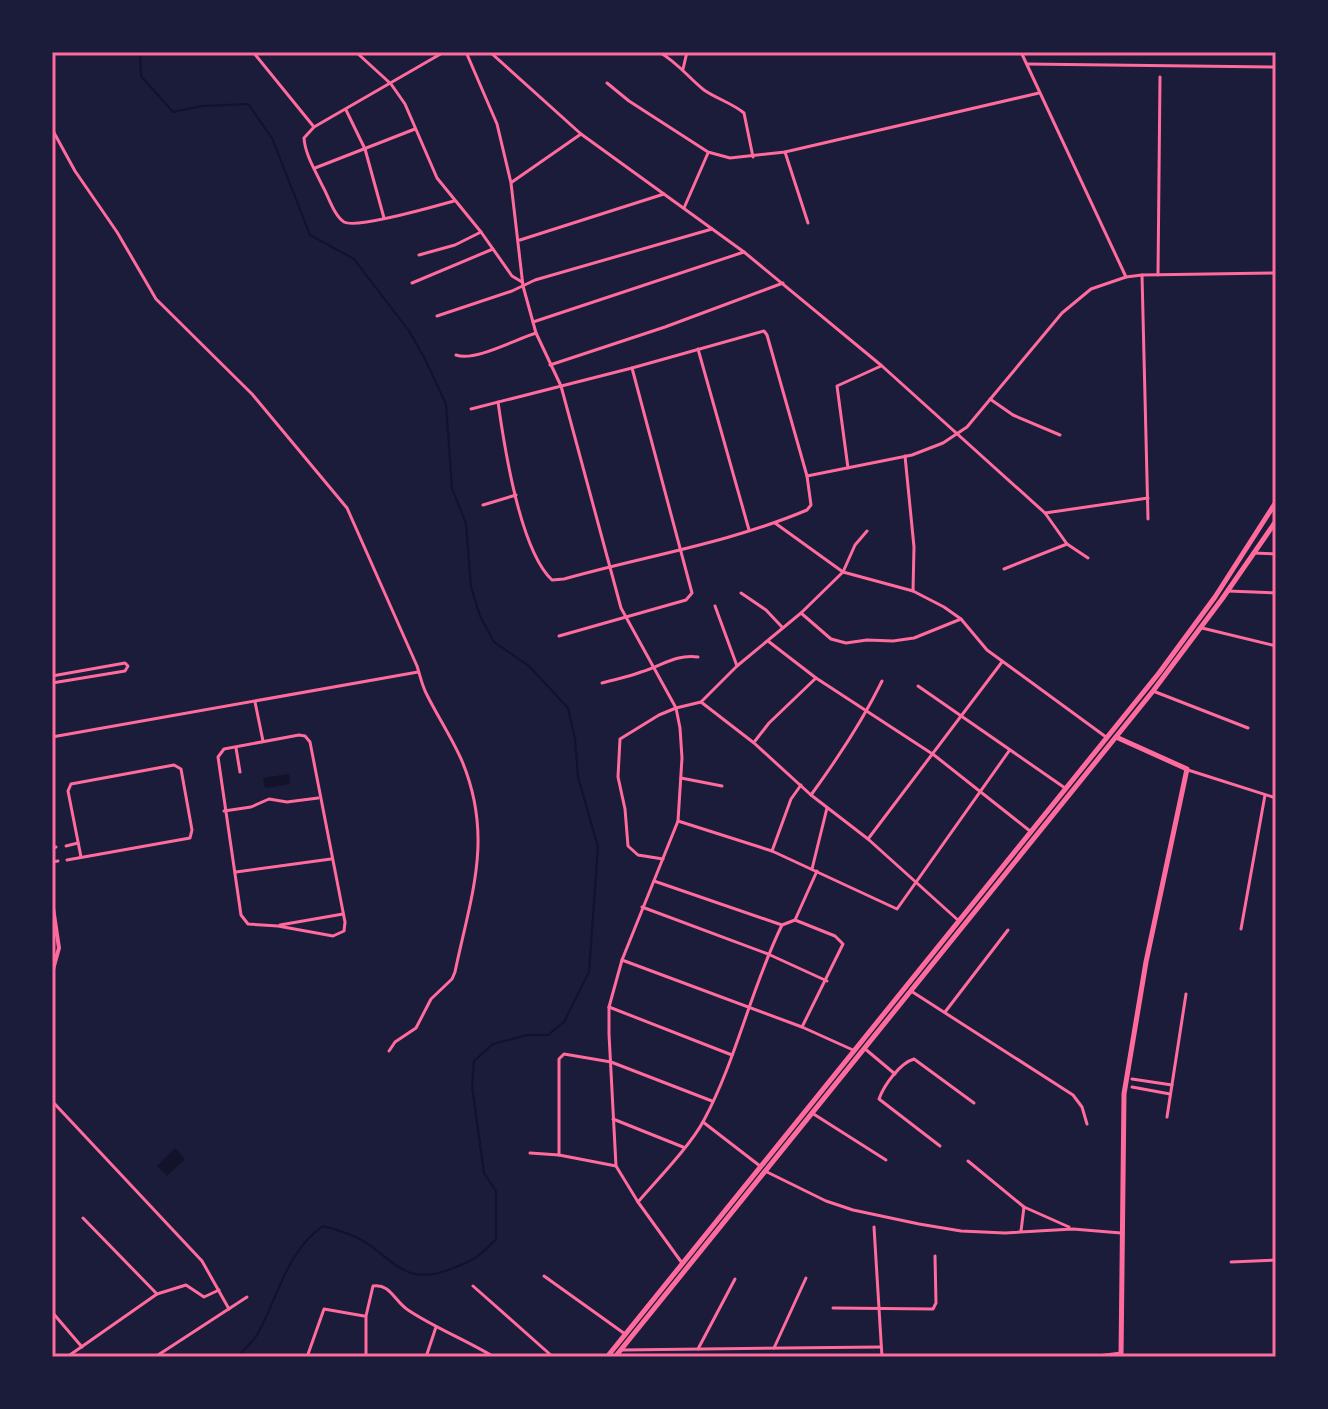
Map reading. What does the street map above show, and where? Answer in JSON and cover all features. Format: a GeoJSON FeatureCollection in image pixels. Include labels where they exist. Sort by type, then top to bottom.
{"type":"FeatureCollection","features":[{"type":"Feature","properties":{"kind":"main road"},"geometry":{"type":"LineString","coordinates":[[615,1357],[855,1051],[1159,673],[1209,606],[1276,502]]}},
{"type":"Feature","properties":{"kind":"main road"},"geometry":{"type":"LineString","coordinates":[[607,1357],[682,1263],[812,1113],[1153,691],[1276,521]]}},
{"type":"Feature","properties":{"kind":"main road"},"geometry":{"type":"LineString","coordinates":[[1116,737],[1187,769],[1146,962],[1127,1072],[1122,1123],[1121,1355]]}},
{"type":"Feature","properties":{"kind":"street"},"geometry":{"type":"LineString","coordinates":[[253,52],[314,127]]}},
{"type":"Feature","properties":{"kind":"street"},"geometry":{"type":"LineString","coordinates":[[356,52],[391,84],[405,104],[432,169],[512,276],[523,284]]}},
{"type":"Feature","properties":{"kind":"street"},"geometry":{"type":"LineString","coordinates":[[444,52],[314,127],[304,138],[315,168],[343,221],[351,224],[454,201]]}},
{"type":"Feature","properties":{"kind":"street"},"geometry":{"type":"LineString","coordinates":[[466,52],[497,124],[511,183],[523,284],[536,333],[561,386],[621,608],[676,708],[682,745],[678,821],[622,960],[609,1007],[616,1166],[682,1263]]}},
{"type":"Feature","properties":{"kind":"street"},"geometry":{"type":"LineString","coordinates":[[490,52],[581,134],[744,252],[882,366],[1045,513],[1067,544],[1088,558]]}},
{"type":"Feature","properties":{"kind":"street"},"geometry":{"type":"LineString","coordinates":[[659,52],[716,98],[744,113],[753,157]]}},
{"type":"Feature","properties":{"kind":"street"},"geometry":{"type":"LineString","coordinates":[[683,69],[687,52]]}},
{"type":"Feature","properties":{"kind":"street"},"geometry":{"type":"LineString","coordinates":[[1021,52],[1126,277]]}},
{"type":"Feature","properties":{"kind":"street"},"geometry":{"type":"LineString","coordinates":[[1027,64],[1276,67]]}},
{"type":"Feature","properties":{"kind":"street"},"geometry":{"type":"LineString","coordinates":[[1158,275],[1160,77]]}},
{"type":"Feature","properties":{"kind":"street"},"geometry":{"type":"LineString","coordinates":[[607,83],[629,101],[722,158],[785,152],[1039,93]]}},
{"type":"Feature","properties":{"kind":"street"},"geometry":{"type":"LineString","coordinates":[[346,110],[365,149],[384,218]]}},
{"type":"Feature","properties":{"kind":"street"},"geometry":{"type":"LineString","coordinates":[[315,168],[416,128]]}},
{"type":"Feature","properties":{"kind":"street"},"geometry":{"type":"LineString","coordinates":[[52,129],[156,299],[252,394],[347,508],[427,695],[461,758],[478,820],[478,861],[452,979],[431,999],[416,1028],[395,1042],[389,1051]]}},
{"type":"Feature","properties":{"kind":"street"},"geometry":{"type":"LineString","coordinates":[[511,183],[581,134]]}},
{"type":"Feature","properties":{"kind":"street"},"geometry":{"type":"LineString","coordinates":[[684,208],[708,152]]}},
{"type":"Feature","properties":{"kind":"street"},"geometry":{"type":"LineString","coordinates":[[785,152],[808,223]]}},
{"type":"Feature","properties":{"kind":"street"},"geometry":{"type":"LineString","coordinates":[[520,240],[664,194]]}},
{"type":"Feature","properties":{"kind":"street"},"geometry":{"type":"LineString","coordinates":[[437,316],[535,280],[713,229]]}},
{"type":"Feature","properties":{"kind":"street"},"geometry":{"type":"LineString","coordinates":[[419,255],[455,245],[481,232]]}},
{"type":"Feature","properties":{"kind":"street"},"geometry":{"type":"LineString","coordinates":[[412,283],[494,249]]}},
{"type":"Feature","properties":{"kind":"street"},"geometry":{"type":"LineString","coordinates":[[533,322],[744,252]]}},
{"type":"Feature","properties":{"kind":"street"},"geometry":{"type":"LineString","coordinates":[[807,476],[905,456],[936,446],[967,427],[1062,313],[1091,289],[1142,275],[1276,273]]}},
{"type":"Feature","properties":{"kind":"street"},"geometry":{"type":"LineString","coordinates":[[1142,275],[1148,519]]}},
{"type":"Feature","properties":{"kind":"street"},"geometry":{"type":"LineString","coordinates":[[550,365],[783,283]]}},
{"type":"Feature","properties":{"kind":"street"},"geometry":{"type":"LineString","coordinates":[[471,409],[764,331],[807,476],[811,505],[807,510],[775,523],[679,551],[552,580],[533,549],[516,495],[498,402]]}},
{"type":"Feature","properties":{"kind":"street"},"geometry":{"type":"LineString","coordinates":[[456,355],[464,357],[484,353],[536,333]]}},
{"type":"Feature","properties":{"kind":"street"},"geometry":{"type":"LineString","coordinates":[[698,348],[749,530]]}},
{"type":"Feature","properties":{"kind":"street"},"geometry":{"type":"LineString","coordinates":[[848,468],[837,386],[882,366]]}},
{"type":"Feature","properties":{"kind":"street"},"geometry":{"type":"LineString","coordinates":[[559,636],[690,597],[691,588],[632,368]]}},
{"type":"Feature","properties":{"kind":"street"},"geometry":{"type":"LineString","coordinates":[[990,399],[1013,415],[1060,435]]}},
{"type":"Feature","properties":{"kind":"street"},"geometry":{"type":"LineString","coordinates":[[905,456],[914,547],[913,591]]}},
{"type":"Feature","properties":{"kind":"street"},"geometry":{"type":"LineString","coordinates":[[483,505],[516,495]]}},
{"type":"Feature","properties":{"kind":"street"},"geometry":{"type":"LineString","coordinates":[[1045,513],[1148,498]]}},
{"type":"Feature","properties":{"kind":"street"},"geometry":{"type":"LineString","coordinates":[[775,523],[843,572],[913,591],[944,607],[961,619],[987,650],[1002,662],[1107,737]]}},
{"type":"Feature","properties":{"kind":"street"},"geometry":{"type":"LineString","coordinates":[[663,859],[638,855],[628,846],[618,777],[618,743],[629,732],[676,708],[701,702],[843,572],[855,545],[867,531]]}},
{"type":"Feature","properties":{"kind":"street"},"geometry":{"type":"LineString","coordinates":[[1004,569],[1067,544]]}},
{"type":"Feature","properties":{"kind":"street"},"geometry":{"type":"LineString","coordinates":[[1253,553],[1276,554]]}},
{"type":"Feature","properties":{"kind":"street"},"geometry":{"type":"LineString","coordinates":[[1228,591],[1276,593]]}},
{"type":"Feature","properties":{"kind":"street"},"geometry":{"type":"LineString","coordinates":[[741,593],[766,610],[782,627]]}},
{"type":"Feature","properties":{"kind":"street"},"geometry":{"type":"LineString","coordinates":[[715,606],[737,666]]}},
{"type":"Feature","properties":{"kind":"street"},"geometry":{"type":"LineString","coordinates":[[801,613],[831,639],[846,643],[914,638],[961,619]]}},
{"type":"Feature","properties":{"kind":"street"},"geometry":{"type":"LineString","coordinates":[[1200,627],[1276,646]]}},
{"type":"Feature","properties":{"kind":"street"},"geometry":{"type":"LineString","coordinates":[[768,641],[816,678],[934,755],[1030,832]]}},
{"type":"Feature","properties":{"kind":"street"},"geometry":{"type":"LineString","coordinates":[[602,683],[644,672],[684,655],[698,657]]}},
{"type":"Feature","properties":{"kind":"street"},"geometry":{"type":"LineString","coordinates":[[868,839],[1002,662]]}},
{"type":"Feature","properties":{"kind":"street"},"geometry":{"type":"LineString","coordinates":[[52,676],[125,663],[128,666],[126,670],[52,683]]}},
{"type":"Feature","properties":{"kind":"street"},"geometry":{"type":"LineString","coordinates":[[52,737],[419,672]]}},
{"type":"Feature","properties":{"kind":"street"},"geometry":{"type":"LineString","coordinates":[[754,743],[769,723],[816,678]]}},
{"type":"Feature","properties":{"kind":"street"},"geometry":{"type":"LineString","coordinates":[[811,795],[867,712],[882,681]]}},
{"type":"Feature","properties":{"kind":"street"},"geometry":{"type":"LineString","coordinates":[[918,686],[1065,788]]}},
{"type":"Feature","properties":{"kind":"street"},"geometry":{"type":"LineString","coordinates":[[1153,691],[1248,728]]}},
{"type":"Feature","properties":{"kind":"street"},"geometry":{"type":"LineString","coordinates":[[255,702],[263,741]]}},
{"type":"Feature","properties":{"kind":"street"},"geometry":{"type":"LineString","coordinates":[[701,702],[868,839],[959,921]]}},
{"type":"Feature","properties":{"kind":"street"},"geometry":{"type":"LineString","coordinates":[[299,735],[308,739],[346,927],[333,936],[248,924],[243,920],[218,757],[224,749],[263,741],[299,735]]}},
{"type":"Feature","properties":{"kind":"street"},"geometry":{"type":"LineString","coordinates":[[236,746],[240,772]]}},
{"type":"Feature","properties":{"kind":"street"},"geometry":{"type":"LineString","coordinates":[[678,821],[772,851],[893,910],[899,908],[914,882],[1009,751]]}},
{"type":"Feature","properties":{"kind":"street"},"geometry":{"type":"LineString","coordinates":[[67,860],[190,838],[192,830],[181,769],[174,765],[71,784],[68,791],[81,857]]}},
{"type":"Feature","properties":{"kind":"street"},"geometry":{"type":"LineString","coordinates":[[1187,769],[1276,798]]}},
{"type":"Feature","properties":{"kind":"street"},"geometry":{"type":"LineString","coordinates":[[681,778],[722,786]]}},
{"type":"Feature","properties":{"kind":"street"},"geometry":{"type":"LineString","coordinates":[[772,851],[791,799],[801,785]]}},
{"type":"Feature","properties":{"kind":"street"},"geometry":{"type":"LineString","coordinates":[[1241,929],[1265,795]]}},
{"type":"Feature","properties":{"kind":"street"},"geometry":{"type":"LineString","coordinates":[[224,811],[251,807],[269,799],[287,802],[319,798]]}},
{"type":"Feature","properties":{"kind":"street"},"geometry":{"type":"LineString","coordinates":[[812,869],[827,808]]}},
{"type":"Feature","properties":{"kind":"street"},"geometry":{"type":"LineString","coordinates":[[66,846],[78,843]]}},
{"type":"Feature","properties":{"kind":"street"},"geometry":{"type":"LineString","coordinates":[[235,873],[331,859]]}},
{"type":"Feature","properties":{"kind":"street"},"geometry":{"type":"LineString","coordinates":[[52,862],[58,861]]}},
{"type":"Feature","properties":{"kind":"street"},"geometry":{"type":"LineString","coordinates":[[654,881],[782,925],[795,920],[817,871]]}},
{"type":"Feature","properties":{"kind":"street"},"geometry":{"type":"LineString","coordinates":[[52,901],[59,948],[52,973]]}},
{"type":"Feature","properties":{"kind":"street"},"geometry":{"type":"LineString","coordinates":[[642,907],[768,954],[827,981]]}},
{"type":"Feature","properties":{"kind":"street"},"geometry":{"type":"LineString","coordinates":[[278,926],[343,914]]}},
{"type":"Feature","properties":{"kind":"street"},"geometry":{"type":"LineString","coordinates":[[795,920],[841,941],[843,948],[802,1027]]}},
{"type":"Feature","properties":{"kind":"street"},"geometry":{"type":"LineString","coordinates":[[638,1202],[703,1122],[782,925]]}},
{"type":"Feature","properties":{"kind":"street"},"geometry":{"type":"LineString","coordinates":[[944,1013],[1008,930]]}},
{"type":"Feature","properties":{"kind":"street"},"geometry":{"type":"LineString","coordinates":[[622,960],[802,1027],[855,1051]]}},
{"type":"Feature","properties":{"kind":"street"},"geometry":{"type":"LineString","coordinates":[[911,991],[1073,1095],[1082,1107],[1087,1124]]}},
{"type":"Feature","properties":{"kind":"street"},"geometry":{"type":"LineString","coordinates":[[1167,1117],[1186,994]]}},
{"type":"Feature","properties":{"kind":"street"},"geometry":{"type":"LineString","coordinates":[[609,1007],[732,1055]]}},
{"type":"Feature","properties":{"kind":"street"},"geometry":{"type":"LineString","coordinates":[[864,1048],[895,1074]]}},
{"type":"Feature","properties":{"kind":"street"},"geometry":{"type":"LineString","coordinates":[[559,1155],[561,1055],[611,1062],[712,1101]]}},
{"type":"Feature","properties":{"kind":"street"},"geometry":{"type":"LineString","coordinates":[[940,1146],[879,1099],[895,1074],[907,1061],[914,1059],[974,1103]]}},
{"type":"Feature","properties":{"kind":"street"},"geometry":{"type":"LineString","coordinates":[[1132,1079],[1172,1085]]}},
{"type":"Feature","properties":{"kind":"street"},"geometry":{"type":"LineString","coordinates":[[1132,1087],[1170,1094]]}},
{"type":"Feature","properties":{"kind":"street"},"geometry":{"type":"LineString","coordinates":[[52,1101],[202,1261],[229,1309]]}},
{"type":"Feature","properties":{"kind":"street"},"geometry":{"type":"LineString","coordinates":[[812,1113],[886,1160]]}},
{"type":"Feature","properties":{"kind":"street"},"geometry":{"type":"LineString","coordinates":[[613,1119],[683,1147]]}},
{"type":"Feature","properties":{"kind":"street"},"geometry":{"type":"LineString","coordinates":[[703,1122],[762,1169],[826,1201],[853,1210],[961,1231],[1021,1233],[1073,1229],[1121,1233]]}},
{"type":"Feature","properties":{"kind":"street"},"geometry":{"type":"LineString","coordinates":[[530,1153],[616,1166]]}},
{"type":"Feature","properties":{"kind":"street"},"geometry":{"type":"LineString","coordinates":[[968,1161],[1024,1207],[1073,1229]]}},
{"type":"Feature","properties":{"kind":"street"},"geometry":{"type":"LineString","coordinates":[[1021,1233],[1024,1207]]}},
{"type":"Feature","properties":{"kind":"street"},"geometry":{"type":"LineString","coordinates":[[83,1218],[157,1294]]}},
{"type":"Feature","properties":{"kind":"street"},"geometry":{"type":"LineString","coordinates":[[874,1227],[882,1357]]}},
{"type":"Feature","properties":{"kind":"street"},"geometry":{"type":"LineString","coordinates":[[833,1308],[929,1310],[935,1307],[935,1256]]}},
{"type":"Feature","properties":{"kind":"street"},"geometry":{"type":"LineString","coordinates":[[1231,1262],[1276,1260]]}},
{"type":"Feature","properties":{"kind":"street"},"geometry":{"type":"LineString","coordinates":[[544,1276],[625,1334]]}},
{"type":"Feature","properties":{"kind":"street"},"geometry":{"type":"LineString","coordinates":[[774,1348],[806,1278]]}},
{"type":"Feature","properties":{"kind":"street"},"geometry":{"type":"LineString","coordinates":[[698,1349],[735,1279]]}},
{"type":"Feature","properties":{"kind":"street"},"geometry":{"type":"LineString","coordinates":[[67,1357],[157,1294],[180,1285],[191,1286],[204,1297],[219,1290]]}},
{"type":"Feature","properties":{"kind":"street"},"geometry":{"type":"LineString","coordinates":[[366,1357],[366,1316],[373,1286],[383,1285],[405,1309],[494,1357]]}},
{"type":"Feature","properties":{"kind":"street"},"geometry":{"type":"LineString","coordinates":[[473,1286],[553,1357]]}},
{"type":"Feature","properties":{"kind":"street"},"geometry":{"type":"LineString","coordinates":[[155,1357],[247,1297]]}},
{"type":"Feature","properties":{"kind":"street"},"geometry":{"type":"LineString","coordinates":[[307,1357],[324,1309],[366,1316]]}},
{"type":"Feature","properties":{"kind":"street"},"geometry":{"type":"LineString","coordinates":[[52,1312],[82,1347]]}},
{"type":"Feature","properties":{"kind":"street"},"geometry":{"type":"LineString","coordinates":[[426,1357],[436,1327]]}},
{"type":"Feature","properties":{"kind":"street"},"geometry":{"type":"LineString","coordinates":[[621,1350],[881,1347]]}},
{"type":"Feature","properties":{"kind":"street"},"geometry":{"type":"LineString","coordinates":[[1090,1357],[1121,1355]]}},
{"type":"Feature","properties":{"kind":"shaded area"},"geometry":{"type":"Polygon","coordinates":[[[289,774],[290,784],[265,788],[263,778],[289,774]]]}},
{"type":"Feature","properties":{"kind":"shaded area"},"geometry":{"type":"Polygon","coordinates":[[[175,1148],[185,1159],[167,1176],[157,1166],[175,1148]]]}},
{"type":"Feature","properties":{"kind":"waterway"},"geometry":{"type":"LineString","coordinates":[[140,52],[141,76],[173,112],[202,106],[248,104],[272,138],[310,235],[354,259],[409,331],[424,357],[446,404],[452,488],[466,524],[471,587],[480,616],[494,642],[529,666],[568,708],[575,739],[578,777],[598,847],[589,972],[564,1022],[548,1035],[527,1035],[493,1044],[474,1061],[472,1086],[484,1173],[496,1191],[496,1239],[481,1254],[465,1263],[425,1275],[405,1271],[363,1241],[323,1226],[300,1248],[258,1333],[238,1357]]}}]}
